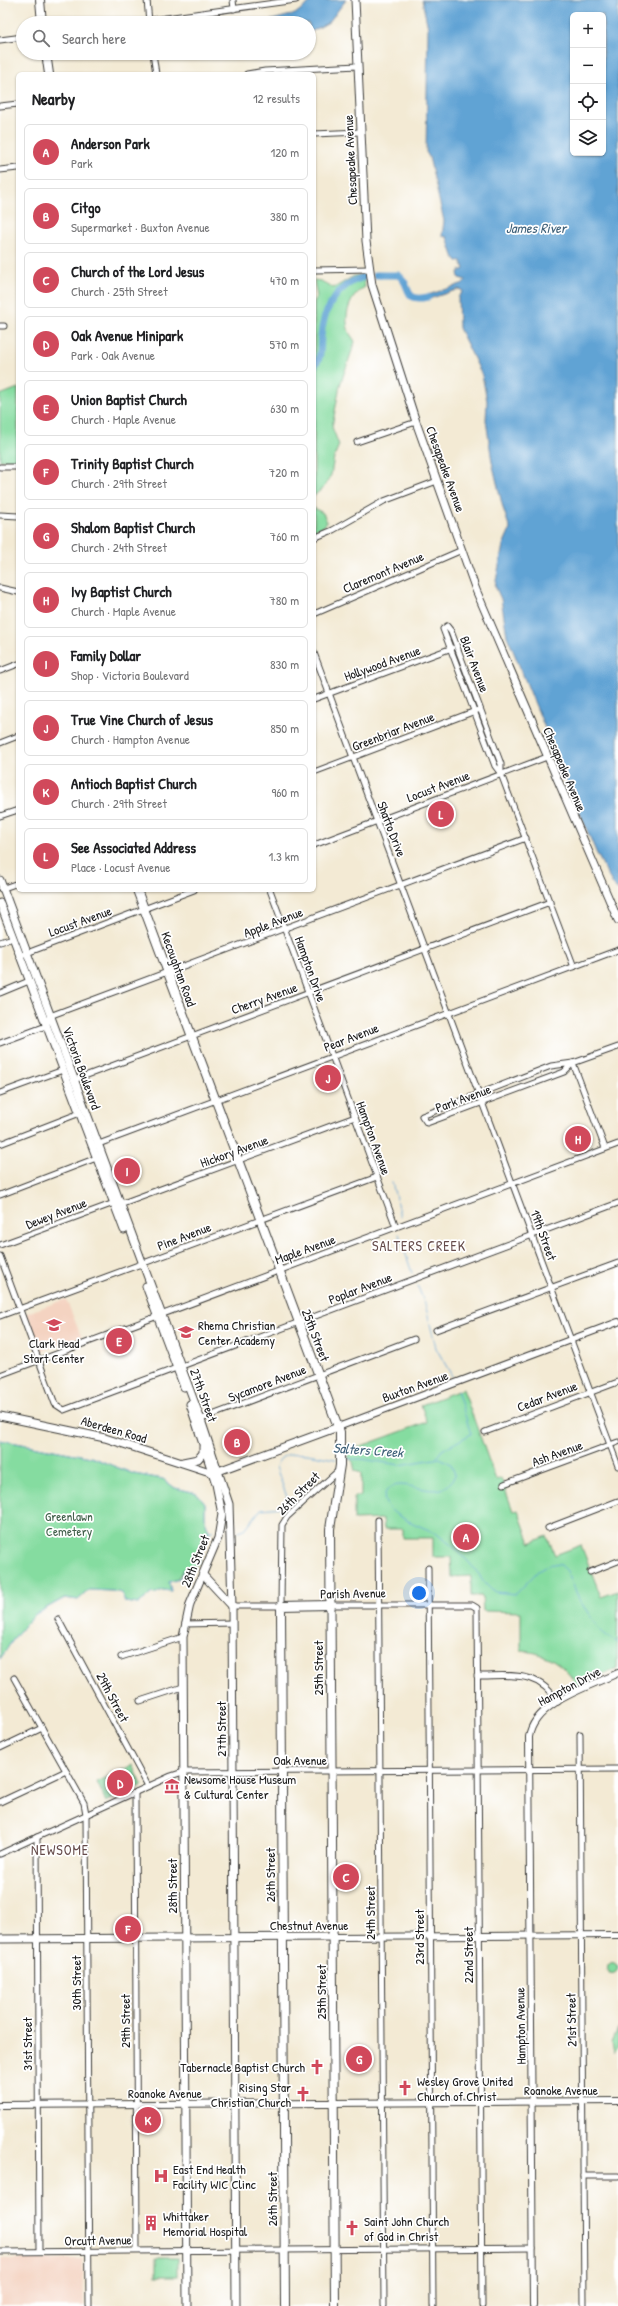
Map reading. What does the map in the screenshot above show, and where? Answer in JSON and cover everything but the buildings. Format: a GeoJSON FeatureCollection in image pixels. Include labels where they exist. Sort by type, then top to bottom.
{"type":"FeatureCollection","features":[{"type":"Feature","properties":{"kind":"main road"},"geometry":{"type":"LineString","coordinates":[[40,0],[41,16]]}},
{"type":"Feature","properties":{"kind":"main road","name":"Chesapeake Avenue"},"geometry":{"type":"LineString","coordinates":[[355,0],[360,132],[369,269],[416,422],[476,590],[618,920]]}},
{"type":"Feature","properties":{"kind":"main road"},"geometry":{"type":"LineString","coordinates":[[47,60],[49,72]]}},
{"type":"Feature","properties":{"kind":"main road","name":"Victoria Boulevard"},"geometry":{"type":"LineString","coordinates":[[0,880],[2,889],[74,1080],[99,1157],[140,1264]]}},
{"type":"Feature","properties":{"kind":"main road","name":"Kecoughtan Road"},"geometry":{"type":"LineString","coordinates":[[138,892],[199,1056]]}},
{"type":"Feature","properties":{"kind":"main road","name":"Victoria Boulevard"},"geometry":{"type":"LineString","coordinates":[[0,903],[63,1070],[80,1113],[95,1145]]}},
{"type":"Feature","properties":{"kind":"main road","name":"25th Street"},"geometry":{"type":"LineString","coordinates":[[199,1056],[338,1427],[341,1453],[330,1529],[335,2306]]}},
{"type":"Feature","properties":{"kind":"main road","name":"27th Street"},"geometry":{"type":"LineString","coordinates":[[140,1264],[230,1512],[232,1606],[236,2306]]}},
{"type":"Feature","properties":{"kind":"main road","name":"Aberdeen Road"},"geometry":{"type":"LineString","coordinates":[[0,1416],[105,1438],[216,1472]]}},
{"type":"Feature","properties":{"kind":"main road","name":"27th Street"},"geometry":{"type":"LineString","coordinates":[[198,1421],[203,1445],[216,1472]]}},
{"type":"Feature","properties":{"kind":"main road","name":"Buxton Avenue"},"geometry":{"type":"LineString","coordinates":[[216,1472],[338,1427]]}},
{"type":"Feature","properties":{"kind":"main road"},"geometry":{"type":"LineString","coordinates":[[182,1462],[194,1461],[200,1458],[203,1453],[203,1445]]}},
{"type":"Feature","properties":{"kind":"main road","name":"28th Street"},"geometry":{"type":"LineString","coordinates":[[187,2306],[183,1637],[184,1624],[190,1604],[213,1554],[221,1523],[220,1500],[216,1472]]}},
{"type":"Feature","properties":{"kind":"main road"},"geometry":{"type":"LineString","coordinates":[[203,1575],[232,1606]]}},
{"type":"Feature","properties":{"kind":"main road","name":"Parish Avenue"},"geometry":{"type":"LineString","coordinates":[[281,1606],[330,1605]]}},
{"type":"Feature","properties":{"kind":"main road","name":"26th Street"},"geometry":{"type":"LineString","coordinates":[[281,1606],[285,2306]]}},
{"type":"Feature","properties":{"kind":"main road","name":"Chestnut Avenue"},"geometry":{"type":"LineString","coordinates":[[0,1939],[332,1937]]}},
{"type":"Feature","properties":{"kind":"street"},"geometry":{"type":"LineString","coordinates":[[146,0],[148,16]]}},
{"type":"Feature","properties":{"kind":"street"},"geometry":{"type":"LineString","coordinates":[[233,0],[234,9]]}},
{"type":"Feature","properties":{"kind":"street"},"geometry":{"type":"LineString","coordinates":[[188,16],[296,0]]}},
{"type":"Feature","properties":{"kind":"street"},"geometry":{"type":"LineString","coordinates":[[0,40],[16,38]]}},
{"type":"Feature","properties":{"kind":"street"},"geometry":{"type":"LineString","coordinates":[[154,60],[156,72]]}},
{"type":"Feature","properties":{"kind":"street"},"geometry":{"type":"LineString","coordinates":[[266,72],[357,66]]}},
{"type":"Feature","properties":{"kind":"street"},"geometry":{"type":"LineString","coordinates":[[0,106],[16,104]]}},
{"type":"Feature","properties":{"kind":"street"},"geometry":{"type":"LineString","coordinates":[[316,134],[360,132]]}},
{"type":"Feature","properties":{"kind":"street"},"geometry":{"type":"LineString","coordinates":[[0,170],[16,168]]}},
{"type":"Feature","properties":{"kind":"street"},"geometry":{"type":"LineString","coordinates":[[316,270],[369,269]]}},
{"type":"Feature","properties":{"kind":"street"},"geometry":{"type":"LineString","coordinates":[[357,442],[416,422]]}},
{"type":"Feature","properties":{"kind":"street"},"geometry":{"type":"LineString","coordinates":[[0,467],[16,467]]}},
{"type":"Feature","properties":{"kind":"street"},"geometry":{"type":"LineString","coordinates":[[316,537],[333,530],[384,502],[437,481]]}},
{"type":"Feature","properties":{"kind":"street"},"geometry":{"type":"LineString","coordinates":[[0,515],[16,516]]}},
{"type":"Feature","properties":{"kind":"street","name":"Claremont Avenue"},"geometry":{"type":"LineString","coordinates":[[316,613],[462,550]]}},
{"type":"Feature","properties":{"kind":"street"},"geometry":{"type":"LineString","coordinates":[[0,588],[16,592]]}},
{"type":"Feature","properties":{"kind":"street","name":"Blair Avenue"},"geometry":{"type":"LineString","coordinates":[[501,774],[501,764],[481,710],[451,631],[446,626],[443,629],[450,649],[495,766],[501,774],[574,966]]}},
{"type":"Feature","properties":{"kind":"street","name":"Hollywood Avenue"},"geometry":{"type":"LineString","coordinates":[[316,698],[457,647]]}},
{"type":"Feature","properties":{"kind":"street","name":"Shatto Drive"},"geometry":{"type":"LineString","coordinates":[[316,658],[426,949],[448,1012]]}},
{"type":"Feature","properties":{"kind":"street"},"geometry":{"type":"LineString","coordinates":[[0,671],[16,665]]}},
{"type":"Feature","properties":{"kind":"street","name":"Greenbriar Avenue"},"geometry":{"type":"LineString","coordinates":[[316,771],[474,711],[481,710]]}},
{"type":"Feature","properties":{"kind":"street"},"geometry":{"type":"LineString","coordinates":[[0,743],[16,737]]}},
{"type":"Feature","properties":{"kind":"street","name":"Locust Avenue"},"geometry":{"type":"LineString","coordinates":[[316,843],[547,757]]}},
{"type":"Feature","properties":{"kind":"street"},"geometry":{"type":"LineString","coordinates":[[0,816],[16,811]]}},
{"type":"Feature","properties":{"kind":"street","name":"Apple Avenue"},"geometry":{"type":"LineString","coordinates":[[50,1016],[526,838]]}},
{"type":"Feature","properties":{"kind":"street"},"geometry":{"type":"LineString","coordinates":[[2,889],[16,883]]}},
{"type":"Feature","properties":{"kind":"street","name":"Locust Avenue"},"geometry":{"type":"LineString","coordinates":[[20,956],[189,892]]}},
{"type":"Feature","properties":{"kind":"street","name":"Hampton Drive"},"geometry":{"type":"LineString","coordinates":[[271,892],[332,1056]]}},
{"type":"Feature","properties":{"kind":"street","name":"Cherry Avenue"},"geometry":{"type":"LineString","coordinates":[[74,1080],[550,902]]}},
{"type":"Feature","properties":{"kind":"street"},"geometry":{"type":"LineString","coordinates":[[0,942],[12,938]]}},
{"type":"Feature","properties":{"kind":"street","name":"Pear Avenue"},"geometry":{"type":"LineString","coordinates":[[95,1145],[448,1012],[618,950]]}},
{"type":"Feature","properties":{"kind":"street"},"geometry":{"type":"LineString","coordinates":[[0,993],[29,981]]}},
{"type":"Feature","properties":{"kind":"street","name":"19th Street"},"geometry":{"type":"LineString","coordinates":[[448,1012],[480,1093],[618,1466]]}},
{"type":"Feature","properties":{"kind":"street"},"geometry":{"type":"LineString","coordinates":[[0,1043],[46,1026],[50,1016]]}},
{"type":"Feature","properties":{"kind":"street","name":"Park Avenue"},"geometry":{"type":"LineString","coordinates":[[573,1063],[564,1072],[427,1123],[422,1116],[551,1066],[573,1063],[618,1047]]}},
{"type":"Feature","properties":{"kind":"street","name":"Hampton Avenue"},"geometry":{"type":"LineString","coordinates":[[332,1056],[396,1227]]}},
{"type":"Feature","properties":{"kind":"street"},"geometry":{"type":"LineString","coordinates":[[573,1063],[605,1148]]}},
{"type":"Feature","properties":{"kind":"street"},"geometry":{"type":"LineString","coordinates":[[0,1093],[63,1070]]}},
{"type":"Feature","properties":{"kind":"street"},"geometry":{"type":"LineString","coordinates":[[521,1078],[526,1086]]}},
{"type":"Feature","properties":{"kind":"street"},"geometry":{"type":"LineString","coordinates":[[0,1144],[80,1113]]}},
{"type":"Feature","properties":{"kind":"street","name":"Hickory Avenue"},"geometry":{"type":"LineString","coordinates":[[117,1203],[238,1161],[356,1117]]}},
{"type":"Feature","properties":{"kind":"street","name":"Maple Avenue"},"geometry":{"type":"LineString","coordinates":[[0,1375],[618,1144]]}},
{"type":"Feature","properties":{"kind":"street"},"geometry":{"type":"LineString","coordinates":[[0,1195],[99,1157]]}},
{"type":"Feature","properties":{"kind":"street","name":"Pine Avenue"},"geometry":{"type":"LineString","coordinates":[[0,1316],[377,1176]]}},
{"type":"Feature","properties":{"kind":"street","name":"Dewey Avenue"},"geometry":{"type":"LineString","coordinates":[[0,1245],[117,1203]]}},
{"type":"Feature","properties":{"kind":"street","name":"Poplar Avenue"},"geometry":{"type":"LineString","coordinates":[[39,1360],[55,1404],[64,1410],[618,1203]]}},
{"type":"Feature","properties":{"kind":"street"},"geometry":{"type":"LineString","coordinates":[[0,1256],[39,1360]]}},
{"type":"Feature","properties":{"kind":"street"},"geometry":{"type":"LineString","coordinates":[[436,1330],[618,1263]]}},
{"type":"Feature","properties":{"kind":"street","name":"Buxton Avenue"},"geometry":{"type":"LineString","coordinates":[[338,1427],[618,1322]]}},
{"type":"Feature","properties":{"kind":"street","name":"Sycamore Avenue"},"geometry":{"type":"LineString","coordinates":[[198,1421],[414,1339]]}},
{"type":"Feature","properties":{"kind":"street","name":"Cedar Avenue"},"geometry":{"type":"LineString","coordinates":[[485,1432],[618,1382]]}},
{"type":"Feature","properties":{"kind":"street","name":"Ash Avenue"},"geometry":{"type":"LineString","coordinates":[[504,1484],[618,1442]]}},
{"type":"Feature","properties":{"kind":"street","name":"26th Street"},"geometry":{"type":"LineString","coordinates":[[281,1606],[281,1530],[284,1521],[340,1467]]}},
{"type":"Feature","properties":{"kind":"street"},"geometry":{"type":"LineString","coordinates":[[548,1528],[618,1502]]}},
{"type":"Feature","properties":{"kind":"street","name":"24th Street"},"geometry":{"type":"LineString","coordinates":[[378,1520],[384,2306]]}},
{"type":"Feature","properties":{"kind":"street"},"geometry":{"type":"LineString","coordinates":[[590,1572],[618,1561]]}},
{"type":"Feature","properties":{"kind":"street","name":"23rd Street"},"geometry":{"type":"LineString","coordinates":[[428,1568],[433,2306]]}},
{"type":"Feature","properties":{"kind":"street","name":"Parish Avenue"},"geometry":{"type":"LineString","coordinates":[[330,1605],[474,1605]]}},
{"type":"Feature","properties":{"kind":"street","name":"22nd Street"},"geometry":{"type":"LineString","coordinates":[[474,1605],[477,1608],[482,2306]]}},
{"type":"Feature","properties":{"kind":"street","name":"Parish Avenue"},"geometry":{"type":"LineString","coordinates":[[232,1606],[281,1606]]}},
{"type":"Feature","properties":{"kind":"street","name":"29th Street"},"geometry":{"type":"LineString","coordinates":[[58,1619],[148,1786]]}},
{"type":"Feature","properties":{"kind":"street"},"geometry":{"type":"LineString","coordinates":[[184,1624],[232,1623]]}},
{"type":"Feature","properties":{"kind":"street"},"geometry":{"type":"LineString","coordinates":[[121,1657],[183,1637]]}},
{"type":"Feature","properties":{"kind":"street","name":"Hampton Drive"},"geometry":{"type":"LineString","coordinates":[[529,1770],[529,1737],[532,1725],[542,1711],[618,1673]]}},
{"type":"Feature","properties":{"kind":"street"},"geometry":{"type":"LineString","coordinates":[[477,1676],[532,1678],[547,1686],[558,1702]]}},
{"type":"Feature","properties":{"kind":"street","name":"30th Street"},"geometry":{"type":"LineString","coordinates":[[14,1678],[84,1803],[86,1814],[89,2306]]}},
{"type":"Feature","properties":{"kind":"street"},"geometry":{"type":"LineString","coordinates":[[140,1701],[183,1687]]}},
{"type":"Feature","properties":{"kind":"street"},"geometry":{"type":"LineString","coordinates":[[0,1748],[42,1728]]}},
{"type":"Feature","properties":{"kind":"street","name":"21st Street"},"geometry":{"type":"LineString","coordinates":[[580,1734],[584,2306]]}},
{"type":"Feature","properties":{"kind":"street","name":"Oak Avenue"},"geometry":{"type":"LineString","coordinates":[[0,1854],[148,1786],[184,1772],[618,1769]]}},
{"type":"Feature","properties":{"kind":"street","name":"Hampton Avenue"},"geometry":{"type":"LineString","coordinates":[[529,1770],[533,2306]]}},
{"type":"Feature","properties":{"kind":"street"},"geometry":{"type":"LineString","coordinates":[[0,1802],[66,1771]]}},
{"type":"Feature","properties":{"kind":"street","name":"29th Street"},"geometry":{"type":"LineString","coordinates":[[135,1792],[137,2250]]}},
{"type":"Feature","properties":{"kind":"street","name":"31st Street"},"geometry":{"type":"LineString","coordinates":[[37,1837],[39,2252]]}},
{"type":"Feature","properties":{"kind":"street","name":"Chestnut Avenue"},"geometry":{"type":"LineString","coordinates":[[332,1937],[618,1935]]}},
{"type":"Feature","properties":{"kind":"street","name":"Roanoke Avenue"},"geometry":{"type":"LineString","coordinates":[[0,2105],[618,2101]]}},
{"type":"Feature","properties":{"kind":"street"},"geometry":{"type":"LineString","coordinates":[[583,2176],[618,2176]]}},
{"type":"Feature","properties":{"kind":"street","name":"Orcutt Avenue"},"geometry":{"type":"LineString","coordinates":[[0,2252],[533,2248]]}},
{"type":"Feature","properties":{"kind":"shaded area","name":"Clark Head Start Center"},"geometry":{"type":"Polygon","coordinates":[[[66,1299],[81,1336],[42,1351],[27,1313],[66,1299]]]}},
{"type":"Feature","properties":{"kind":"shaded area"},"geometry":{"type":"Polygon","coordinates":[[[0,2259],[83,2259],[84,2306],[0,2306],[0,2259]]]}},
{"type":"Feature","properties":{"kind":"green space"},"geometry":{"type":"Polygon","coordinates":[[[363,274],[365,287],[355,295],[347,314],[350,334],[355,342],[340,385],[332,427],[339,445],[334,457],[331,475],[324,487],[316,494],[316,280],[321,281],[334,288],[354,276],[363,274]]]}},
{"type":"Feature","properties":{"kind":"green space"},"geometry":{"type":"Polygon","coordinates":[[[16,389],[16,461],[0,460],[0,395],[16,389]]]}},
{"type":"Feature","properties":{"kind":"green space"},"geometry":{"type":"Polygon","coordinates":[[[316,509],[323,513],[327,522],[324,526],[316,529],[316,509]]]}},
{"type":"Feature","properties":{"kind":"green space"},"geometry":{"type":"Polygon","coordinates":[[[463,1389],[496,1480],[501,1478],[513,1511],[518,1510],[530,1543],[547,1536],[555,1555],[581,1545],[601,1597],[618,1591],[617,1668],[577,1686],[567,1672],[554,1661],[539,1654],[521,1651],[521,1612],[483,1611],[482,1596],[471,1596],[471,1576],[452,1577],[451,1557],[433,1557],[433,1538],[403,1538],[403,1529],[384,1529],[383,1519],[354,1520],[354,1496],[361,1496],[361,1473],[355,1471],[353,1462],[348,1457],[348,1451],[427,1422],[421,1405],[463,1389]]]}},
{"type":"Feature","properties":{"kind":"green space","name":"Greenlawn Cemetery"},"geometry":{"type":"Polygon","coordinates":[[[0,1440],[91,1457],[134,1474],[163,1479],[175,1488],[197,1493],[205,1503],[205,1520],[209,1531],[198,1563],[192,1568],[183,1570],[178,1579],[169,1582],[171,1591],[162,1590],[154,1594],[152,1593],[138,1604],[125,1602],[122,1593],[112,1591],[89,1590],[78,1600],[64,1598],[34,1615],[17,1634],[0,1659],[0,1440]]]}},
{"type":"Feature","properties":{"kind":"green space"},"geometry":{"type":"Polygon","coordinates":[[[133,1765],[142,1785],[106,1802],[97,1782],[133,1765]]]}},
{"type":"Feature","properties":{"kind":"green space"},"geometry":{"type":"Polygon","coordinates":[[[612,1962],[616,1964],[618,1968],[616,1972],[612,1974],[608,1972],[606,1968],[608,1964],[612,1962]]]}},
{"type":"Feature","properties":{"kind":"green space"},"geometry":{"type":"Polygon","coordinates":[[[618,2029],[618,2046],[614,2053],[612,2043],[618,2029]]]}},
{"type":"Feature","properties":{"kind":"green space"},"geometry":{"type":"Polygon","coordinates":[[[156,2258],[178,2258],[178,2276],[156,2276],[156,2258]]]}},
{"type":"Feature","properties":{"kind":"water"},"geometry":{"type":"Polygon","coordinates":[[[313,0],[346,0],[329,22],[316,29],[316,16],[287,16],[295,14],[313,0]]]}},
{"type":"Feature","properties":{"kind":"water","name":"James River"},"geometry":{"type":"Polygon","coordinates":[[[422,0],[618,0],[618,890],[612,883],[596,852],[507,636],[501,599],[495,586],[503,545],[510,529],[503,508],[492,462],[486,420],[487,401],[482,375],[459,328],[458,297],[463,291],[459,289],[429,299],[428,295],[464,283],[466,280],[459,278],[458,272],[464,269],[461,261],[457,261],[453,256],[447,237],[442,236],[444,221],[429,157],[426,152],[428,28],[422,0]]]}},
{"type":"Feature","properties":{"kind":"waterway"},"geometry":{"type":"LineString","coordinates":[[376,275],[398,275],[405,283],[408,292],[411,295],[420,298],[428,297]]}},
{"type":"Feature","properties":{"kind":"waterway"},"geometry":{"type":"LineString","coordinates":[[316,364],[320,353],[322,327],[328,308],[339,292],[354,281],[364,277]]}},
{"type":"Feature","properties":{"kind":"waterway"},"geometry":{"type":"LineString","coordinates":[[392,1182],[400,1216]]}},
{"type":"Feature","properties":{"kind":"waterway"},"geometry":{"type":"LineString","coordinates":[[399,1234],[412,1273]]}},
{"type":"Feature","properties":{"kind":"waterway"},"geometry":{"type":"LineString","coordinates":[[418,1287],[425,1304],[436,1348],[452,1376]]}},
{"type":"Feature","properties":{"kind":"waterway"},"geometry":{"type":"LineString","coordinates":[[437,1457],[442,1450],[471,1434],[457,1390]]}},
{"type":"Feature","properties":{"kind":"waterway","name":"Salters Creek"},"geometry":{"type":"LineString","coordinates":[[0,1440],[91,1457],[134,1474],[163,1479],[175,1488],[197,1493],[205,1503],[205,1520],[209,1531],[213,1531]]}},
{"type":"Feature","properties":{"kind":"waterway","name":"Salters Creek"},"geometry":{"type":"LineString","coordinates":[[239,1531],[245,1529],[261,1509],[282,1507],[286,1503],[287,1497],[276,1467],[280,1460],[286,1455],[303,1454],[336,1459]]}},
{"type":"Feature","properties":{"kind":"waterway","name":"Salters Creek"},"geometry":{"type":"LineString","coordinates":[[343,1459],[361,1459],[400,1465],[440,1458],[451,1464],[455,1475],[449,1485],[440,1489],[430,1490],[400,1485],[391,1487],[385,1493],[385,1500],[388,1507],[410,1522],[433,1532],[445,1540],[462,1555],[487,1585],[495,1592],[516,1594],[538,1571],[550,1564],[561,1565],[567,1571],[580,1601],[601,1632],[618,1643]]}},
{"type":"Feature","properties":{"kind":"waterway"},"geometry":{"type":"LineString","coordinates":[[198,1564],[209,1531]]}},
{"type":"Feature","properties":{"kind":"waterway"},"geometry":{"type":"LineString","coordinates":[[0,1659],[17,1634],[34,1615],[65,1598],[78,1600],[89,1590],[112,1591],[122,1593],[125,1602],[138,1604],[152,1593],[154,1594],[162,1590],[171,1591],[169,1582],[180,1579],[184,1570],[192,1568]]}},
{"type":"Feature","properties":{"kind":"place","name":"See Associated Address"},"geometry":{"type":"Point","coordinates":[441,814]}},
{"type":"Feature","properties":{"kind":"place","name":"True Vine Church of Jesus"},"geometry":{"type":"Point","coordinates":[328,1078]}},
{"type":"Feature","properties":{"kind":"place","name":"Ivy Baptist Church"},"geometry":{"type":"Point","coordinates":[578,1139]}},
{"type":"Feature","properties":{"kind":"place","name":"Family Dollar"},"geometry":{"type":"Point","coordinates":[127,1171]}},
{"type":"Feature","properties":{"kind":"place","name":"Clark Head Start Center"},"geometry":{"type":"Point","coordinates":[54,1325]}},
{"type":"Feature","properties":{"kind":"place","name":"Rhema Christian Center Academy"},"geometry":{"type":"Point","coordinates":[186,1332]}},
{"type":"Feature","properties":{"kind":"place","name":"Union Baptist Church"},"geometry":{"type":"Point","coordinates":[119,1341]}},
{"type":"Feature","properties":{"kind":"place","name":"Citgo"},"geometry":{"type":"Point","coordinates":[237,1442]}},
{"type":"Feature","properties":{"kind":"place","name":"Anderson Park"},"geometry":{"type":"Point","coordinates":[466,1537]}},
{"type":"Feature","properties":{"kind":"place","name":"Oak Avenue Minipark"},"geometry":{"type":"Point","coordinates":[120,1783]}},
{"type":"Feature","properties":{"kind":"place","name":"Newsome House Museum & Cultural Center"},"geometry":{"type":"Point","coordinates":[172,1786]}},
{"type":"Feature","properties":{"kind":"place","name":"Church of the Lord Jesus"},"geometry":{"type":"Point","coordinates":[346,1877]}},
{"type":"Feature","properties":{"kind":"place","name":"Trinity Baptist Church"},"geometry":{"type":"Point","coordinates":[128,1929]}},
{"type":"Feature","properties":{"kind":"place","name":"Shalom Baptist Church"},"geometry":{"type":"Point","coordinates":[359,2059]}},
{"type":"Feature","properties":{"kind":"place","name":"Tabernacle Baptist Church"},"geometry":{"type":"Point","coordinates":[317,2067]}},
{"type":"Feature","properties":{"kind":"place","name":"Wesley Grove United Church of Christ"},"geometry":{"type":"Point","coordinates":[405,2088]}},
{"type":"Feature","properties":{"kind":"place","name":"Rising Star Christian Church"},"geometry":{"type":"Point","coordinates":[303,2094]}},
{"type":"Feature","properties":{"kind":"place","name":"Antioch Baptist Church"},"geometry":{"type":"Point","coordinates":[148,2120]}},
{"type":"Feature","properties":{"kind":"place","name":"East End Health Facility WIC Clinc"},"geometry":{"type":"Point","coordinates":[161,2176]}},
{"type":"Feature","properties":{"kind":"place","name":"Whittaker Memorial Hospital"},"geometry":{"type":"Point","coordinates":[151,2223]}},
{"type":"Feature","properties":{"kind":"place","name":"Saint John Church of God in Christ"},"geometry":{"type":"Point","coordinates":[352,2228]}},
{"type":"Feature","properties":{"kind":"district","name":"SALTERS CREEK"},"geometry":{"type":"Point","coordinates":[419,1246]}},
{"type":"Feature","properties":{"kind":"district","name":"NEWSOME"},"geometry":{"type":"Point","coordinates":[60,1850]}}]}
